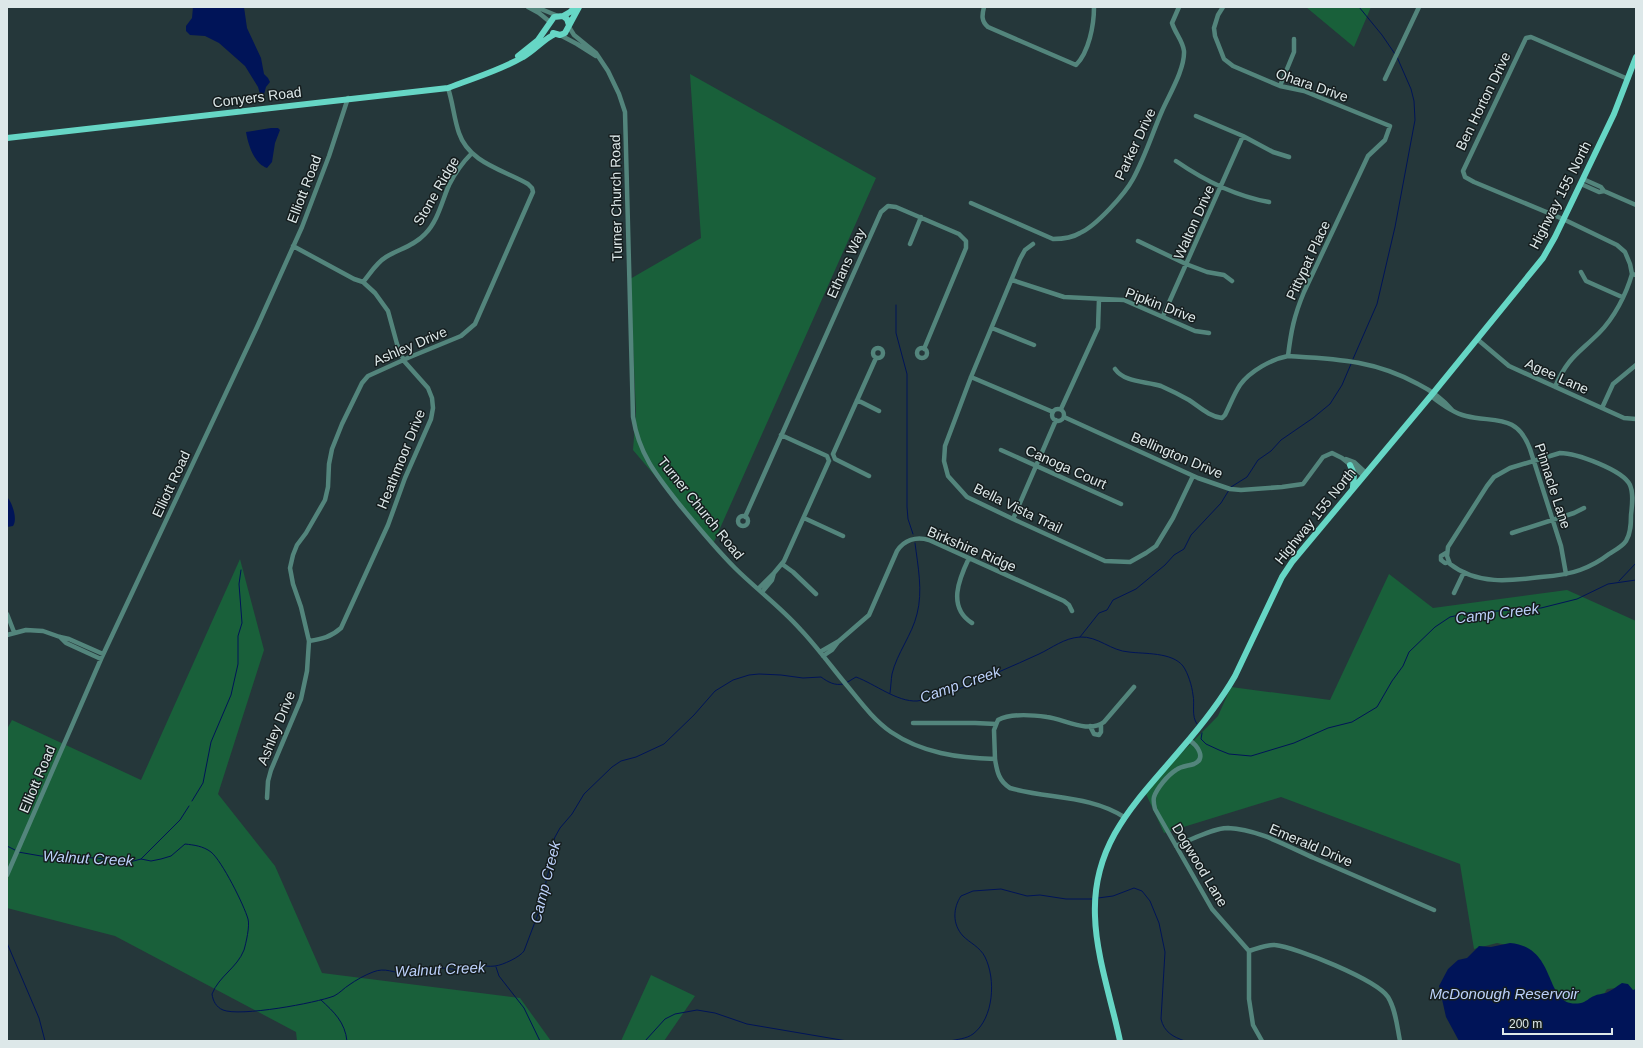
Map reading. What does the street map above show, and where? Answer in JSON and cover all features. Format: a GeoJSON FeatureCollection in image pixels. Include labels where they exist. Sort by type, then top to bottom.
{"type":"FeatureCollection","features":[{"type":"Feature","properties":{"kind":"main road"},"geometry":{"type":"LineString","coordinates":[[575,7],[570,12],[554,17],[550,24],[551,30],[558,34],[566,32],[579,7]]}},
{"type":"Feature","properties":{"kind":"main road"},"geometry":{"type":"LineString","coordinates":[[560,16],[567,19],[569,26]]}},
{"type":"Feature","properties":{"kind":"main road","name":"Conyers Road"},"geometry":{"type":"LineString","coordinates":[[506,65],[533,45],[550,24]]}},
{"type":"Feature","properties":{"kind":"main road","name":"Conyers Road"},"geometry":{"type":"LineString","coordinates":[[7,138],[348,98],[448,88],[465,81],[478,78],[506,65],[528,54],[549,37],[558,34]]}},
{"type":"Feature","properties":{"kind":"main road","name":"Highway 155 North"},"geometry":{"type":"LineString","coordinates":[[1120,1041],[1100,956],[1095,918],[1096,890],[1105,852],[1113,836],[1124,817],[1212,712],[1235,676],[1282,577],[1292,562],[1543,258],[1553,241],[1614,114],[1636,57]]}},
{"type":"Feature","properties":{"kind":"main road"},"geometry":{"type":"LineString","coordinates":[[1350,465],[1355,478],[1353,489]]}},
{"type":"Feature","properties":{"kind":"street"},"geometry":{"type":"LineString","coordinates":[[528,7],[539,13],[550,24]]}},
{"type":"Feature","properties":{"kind":"street"},"geometry":{"type":"LineString","coordinates":[[536,7],[560,16]]}},
{"type":"Feature","properties":{"kind":"street"},"geometry":{"type":"LineString","coordinates":[[984,7],[982,21],[988,27],[1076,65],[1080,61],[1092,30],[1094,7]]}},
{"type":"Feature","properties":{"kind":"street","name":"Parker Drive"},"geometry":{"type":"LineString","coordinates":[[972,203],[1053,239],[1063,239],[1079,234],[1093,224],[1118,199],[1133,180],[1175,82],[1182,63],[1184,50],[1181,40],[1172,23],[1179,7]]}},
{"type":"Feature","properties":{"kind":"street","name":"Ohara Drive"},"geometry":{"type":"LineString","coordinates":[[1223,7],[1218,15],[1214,28],[1215,36],[1224,59],[1233,66],[1280,86],[1304,90],[1390,126],[1385,140],[1368,156],[1359,176]]}},
{"type":"Feature","properties":{"kind":"street"},"geometry":{"type":"LineString","coordinates":[[1385,79],[1419,7]]}},
{"type":"Feature","properties":{"kind":"street","name":"Turner Church Road"},"geometry":{"type":"LineString","coordinates":[[569,26],[574,35],[593,51],[608,71],[616,85],[625,112],[632,408],[635,429],[645,458],[712,544],[736,569],[792,621],[820,652],[868,712],[881,724],[905,740],[946,755],[995,759]]}},
{"type":"Feature","properties":{"kind":"street","name":"Turner Church Road"},"geometry":{"type":"LineString","coordinates":[[558,34],[597,57]]}},
{"type":"Feature","properties":{"kind":"street","name":"Ben Horton Drive"},"geometry":{"type":"LineString","coordinates":[[1563,219],[1465,177],[1463,171],[1466,163],[1526,38],[1531,37],[1628,79]]}},
{"type":"Feature","properties":{"kind":"street"},"geometry":{"type":"LineString","coordinates":[[1280,86],[1294,52],[1294,40]]}},
{"type":"Feature","properties":{"kind":"street","name":"Ashley Drive"},"geometry":{"type":"LineString","coordinates":[[267,798],[268,781],[271,770],[305,686],[309,641],[290,568],[297,545],[306,533],[325,500],[328,487],[329,464],[332,449],[342,424],[362,383],[368,376],[394,363],[404,361],[410,357],[461,336],[475,324],[533,192],[528,184],[489,165],[472,152],[460,134],[448,88]]}},
{"type":"Feature","properties":{"kind":"street","name":"Elliott Road"},"geometry":{"type":"LineString","coordinates":[[7,875],[102,657],[293,246],[329,156],[348,98]]}},
{"type":"Feature","properties":{"kind":"street"},"geometry":{"type":"LineString","coordinates":[[1196,116],[1243,136],[1273,152],[1289,157]]}},
{"type":"Feature","properties":{"kind":"street","name":"Walton Drive"},"geometry":{"type":"LineString","coordinates":[[1163,316],[1243,136]]}},
{"type":"Feature","properties":{"kind":"street","name":"Stone Ridge"},"geometry":{"type":"LineString","coordinates":[[363,282],[385,258],[417,241],[426,234],[433,224],[450,185],[463,162],[472,152]]}},
{"type":"Feature","properties":{"kind":"street"},"geometry":{"type":"LineString","coordinates":[[1176,161],[1196,175],[1221,188],[1247,198],[1269,202]]}},
{"type":"Feature","properties":{"kind":"street","name":"Pittypat Place"},"geometry":{"type":"LineString","coordinates":[[1288,356],[1295,314],[1359,176]]}},
{"type":"Feature","properties":{"kind":"street"},"geometry":{"type":"LineString","coordinates":[[1582,181],[1601,187],[1604,191],[1636,205]]}},
{"type":"Feature","properties":{"kind":"street","name":"Ethans Way"},"geometry":{"type":"LineString","coordinates":[[745,517],[882,210],[888,206],[894,206],[962,235],[967,243],[924,349]]}},
{"type":"Feature","properties":{"kind":"street"},"geometry":{"type":"LineString","coordinates":[[910,244],[922,218]]}},
{"type":"Feature","properties":{"kind":"street"},"geometry":{"type":"LineString","coordinates":[[1555,387],[1567,363],[1599,333],[1611,319],[1634,274],[1625,252],[1617,245],[1563,219]]}},
{"type":"Feature","properties":{"kind":"street"},"geometry":{"type":"LineString","coordinates":[[1138,241],[1206,272],[1224,275],[1232,281]]}},
{"type":"Feature","properties":{"kind":"street","name":"Bella Vista Trail"},"geometry":{"type":"LineString","coordinates":[[1033,244],[1025,250],[971,377],[945,446],[944,461],[948,476],[967,497],[1012,519],[1105,561],[1130,562],[1156,546],[1173,518],[1193,476]]}},
{"type":"Feature","properties":{"kind":"street","name":"Heathmoor Drive"},"geometry":{"type":"LineString","coordinates":[[293,246],[354,279],[363,282],[382,300],[388,310],[397,344],[404,361],[428,388],[434,408],[431,419],[405,478],[388,525],[341,628],[333,635],[323,639],[309,641]]}},
{"type":"Feature","properties":{"kind":"street"},"geometry":{"type":"LineString","coordinates":[[1581,272],[1586,281],[1622,297]]}},
{"type":"Feature","properties":{"kind":"street","name":"Pipkin Drive"},"geometry":{"type":"LineString","coordinates":[[1012,280],[1064,297],[1124,300],[1195,331],[1209,333]]}},
{"type":"Feature","properties":{"kind":"street"},"geometry":{"type":"LineString","coordinates":[[1061,409],[1098,328],[1099,299]]}},
{"type":"Feature","properties":{"kind":"street"},"geometry":{"type":"LineString","coordinates":[[992,328],[1034,345]]}},
{"type":"Feature","properties":{"kind":"street","name":"Agee Lane"},"geometry":{"type":"LineString","coordinates":[[1477,339],[1509,366],[1624,418],[1636,419]]}},
{"type":"Feature","properties":{"kind":"street"},"geometry":{"type":"LineString","coordinates":[[1115,369],[1119,375],[1139,382],[1160,386],[1173,392],[1214,417],[1222,418],[1225,415],[1235,393],[1246,378],[1279,358],[1288,356]]}},
{"type":"Feature","properties":{"kind":"street","name":"Pinnacle Lane"},"geometry":{"type":"LineString","coordinates":[[1288,356],[1366,363],[1396,372],[1444,400],[1452,410],[1466,416],[1496,419],[1511,425],[1526,440],[1561,546],[1566,574]]}},
{"type":"Feature","properties":{"kind":"street"},"geometry":{"type":"LineString","coordinates":[[834,457],[876,358]]}},
{"type":"Feature","properties":{"kind":"street"},"geometry":{"type":"LineString","coordinates":[[1602,408],[1613,384],[1636,365]]}},
{"type":"Feature","properties":{"kind":"street"},"geometry":{"type":"LineString","coordinates":[[971,377],[1053,412]]}},
{"type":"Feature","properties":{"kind":"street"},"geometry":{"type":"LineString","coordinates":[[857,400],[879,411]]}},
{"type":"Feature","properties":{"kind":"street"},"geometry":{"type":"LineString","coordinates":[[1053,412],[1057,409],[1061,409]]}},
{"type":"Feature","properties":{"kind":"street"},"geometry":{"type":"LineString","coordinates":[[1056,420],[1060,420],[1064,417],[1064,412],[1061,409]]}},
{"type":"Feature","properties":{"kind":"street"},"geometry":{"type":"LineString","coordinates":[[1053,412],[1052,416],[1056,420]]}},
{"type":"Feature","properties":{"kind":"street","name":"Bellington Drive"},"geometry":{"type":"LineString","coordinates":[[1064,417],[1204,481],[1230,489],[1241,490],[1303,484],[1323,457],[1332,453],[1354,462],[1365,474]]}},
{"type":"Feature","properties":{"kind":"street"},"geometry":{"type":"LineString","coordinates":[[1012,519],[1056,420]]}},
{"type":"Feature","properties":{"kind":"street"},"geometry":{"type":"LineString","coordinates":[[781,435],[828,458],[834,457],[870,476]]}},
{"type":"Feature","properties":{"kind":"street","name":"Canoga Court"},"geometry":{"type":"LineString","coordinates":[[1001,450],[1121,504]]}},
{"type":"Feature","properties":{"kind":"street"},"geometry":{"type":"LineString","coordinates":[[1556,453],[1576,454],[1620,474],[1627,480],[1632,488],[1633,496],[1630,529],[1626,541],[1619,548],[1595,564],[1566,574],[1501,581],[1483,579],[1453,566],[1449,562],[1446,553],[1448,547],[1490,482],[1506,469],[1533,460],[1556,453]]}},
{"type":"Feature","properties":{"kind":"street"},"geometry":{"type":"LineString","coordinates":[[760,590],[782,564],[804,518],[828,458]]}},
{"type":"Feature","properties":{"kind":"street"},"geometry":{"type":"LineString","coordinates":[[1342,458],[1365,474]]}},
{"type":"Feature","properties":{"kind":"street"},"geometry":{"type":"LineString","coordinates":[[1512,533],[1584,508]]}},
{"type":"Feature","properties":{"kind":"street"},"geometry":{"type":"LineString","coordinates":[[804,518],[843,536]]}},
{"type":"Feature","properties":{"kind":"street","name":"Birkshire Ridge"},"geometry":{"type":"LineString","coordinates":[[820,652],[839,641],[869,615],[896,553],[904,543],[916,539],[926,539],[1064,601],[1069,604],[1072,611]]}},
{"type":"Feature","properties":{"kind":"street"},"geometry":{"type":"LineString","coordinates":[[969,558],[959,581],[958,603],[963,616],[972,623]]}},
{"type":"Feature","properties":{"kind":"street"},"geometry":{"type":"LineString","coordinates":[[782,564],[793,572],[816,594]]}},
{"type":"Feature","properties":{"kind":"street"},"geometry":{"type":"LineString","coordinates":[[1454,593],[1464,572]]}},
{"type":"Feature","properties":{"kind":"street"},"geometry":{"type":"LineString","coordinates":[[7,614],[14,632]]}},
{"type":"Feature","properties":{"kind":"street"},"geometry":{"type":"LineString","coordinates":[[7,635],[14,632],[36,630],[49,633],[60,638],[66,643],[102,657]]}},
{"type":"Feature","properties":{"kind":"street","name":"Birkshire Ridge"},"geometry":{"type":"LineString","coordinates":[[823,656],[832,650],[839,641]]}},
{"type":"Feature","properties":{"kind":"street"},"geometry":{"type":"LineString","coordinates":[[1124,817],[1106,808],[1088,802],[1010,788],[1000,780],[996,770],[996,724],[998,720],[1008,716],[1034,716],[1047,717],[1090,726],[1101,724],[1134,686]]}},
{"type":"Feature","properties":{"kind":"street"},"geometry":{"type":"LineString","coordinates":[[913,723],[975,722],[996,724]]}},
{"type":"Feature","properties":{"kind":"street"},"geometry":{"type":"LineString","coordinates":[[1090,726],[1094,734],[1099,735],[1101,732],[1101,724]]}},
{"type":"Feature","properties":{"kind":"street","name":"Dogwood Lane"},"geometry":{"type":"LineString","coordinates":[[1189,740],[1198,748],[1201,754],[1198,761],[1176,769],[1155,795],[1155,810],[1212,909],[1249,951]]}},
{"type":"Feature","properties":{"kind":"street","name":"Emerald Drive"},"geometry":{"type":"LineString","coordinates":[[1176,846],[1204,834],[1226,828],[1242,830],[1257,834],[1295,849],[1434,910]]}},
{"type":"Feature","properties":{"kind":"street"},"geometry":{"type":"LineString","coordinates":[[1262,1041],[1253,1025],[1249,999],[1249,951],[1274,944],[1300,951],[1367,980],[1388,996],[1396,1017],[1400,1041]]}},
{"type":"Feature","properties":{"kind":"green space"},"geometry":{"type":"Polygon","coordinates":[[[1306,7],[1371,7],[1354,47],[1306,7]]]}},
{"type":"Feature","properties":{"kind":"green space"},"geometry":{"type":"Polygon","coordinates":[[[690,74],[876,178],[713,544],[633,450],[636,412],[630,279],[701,238],[690,74]]]}},
{"type":"Feature","properties":{"kind":"green space"},"geometry":{"type":"Polygon","coordinates":[[[240,559],[264,650],[218,794],[275,866],[322,973],[520,998],[551,1041],[297,1041],[296,1032],[115,936],[7,908],[7,729],[12,720],[141,780],[240,559]]]}},
{"type":"Feature","properties":{"kind":"green space"},"geometry":{"type":"Polygon","coordinates":[[[1389,574],[1433,608],[1567,590],[1636,621],[1636,992],[1626,987],[1607,989],[1597,1006],[1569,1011],[1521,948],[1497,943],[1474,949],[1460,864],[1281,797],[1164,833],[1146,794],[1156,779],[1218,716],[1231,687],[1330,700],[1389,574]]]}},
{"type":"Feature","properties":{"kind":"green space"},"geometry":{"type":"Polygon","coordinates":[[[651,975],[695,996],[664,1041],[621,1041],[651,975]]]}},
{"type":"Feature","properties":{"kind":"water"},"geometry":{"type":"Polygon","coordinates":[[[193,7],[244,7],[247,28],[261,58],[264,74],[270,82],[266,87],[263,98],[261,97],[258,87],[245,66],[219,43],[205,36],[190,35],[186,31],[186,26],[192,18],[193,7]]]}},
{"type":"Feature","properties":{"kind":"water"},"geometry":{"type":"Polygon","coordinates":[[[278,128],[280,130],[275,143],[272,162],[267,168],[262,166],[252,153],[246,132],[278,128]]]}},
{"type":"Feature","properties":{"kind":"water"},"geometry":{"type":"Polygon","coordinates":[[[7,497],[15,515],[15,519],[13,526],[7,527],[7,497]]]}},
{"type":"Feature","properties":{"kind":"water","name":"McDonough Reservoir"},"geometry":{"type":"Polygon","coordinates":[[[1510,943],[1526,947],[1537,955],[1560,997],[1569,1003],[1581,1003],[1596,995],[1606,993],[1622,983],[1628,984],[1633,990],[1636,989],[1636,1041],[1459,1041],[1446,1017],[1439,986],[1448,969],[1458,960],[1467,958],[1479,946],[1491,947],[1510,943]]]}},
{"type":"Feature","properties":{"kind":"waterway"},"geometry":{"type":"LineString","coordinates":[[1359,7],[1382,35],[1395,54]]}},
{"type":"Feature","properties":{"kind":"waterway"},"geometry":{"type":"LineString","coordinates":[[1353,359],[1377,304],[1395,227],[1415,120],[1414,101],[1411,89],[1397,57]]}},
{"type":"Feature","properties":{"kind":"waterway"},"geometry":{"type":"LineString","coordinates":[[896,305],[896,333],[907,374],[907,507],[908,519],[913,534]]}},
{"type":"Feature","properties":{"kind":"waterway"},"geometry":{"type":"LineString","coordinates":[[1231,487],[1247,477],[1258,460],[1271,451],[1281,440],[1313,418],[1330,404],[1342,385],[1351,364]]}},
{"type":"Feature","properties":{"kind":"waterway"},"geometry":{"type":"LineString","coordinates":[[1080,637],[1099,613],[1107,610],[1113,600],[1136,589],[1165,565],[1174,555],[1184,549],[1191,535],[1221,503],[1229,490]]}},
{"type":"Feature","properties":{"kind":"waterway"},"geometry":{"type":"LineString","coordinates":[[890,693],[894,666],[915,622],[919,605],[919,579],[915,543]]}},
{"type":"Feature","properties":{"kind":"waterway"},"geometry":{"type":"LineString","coordinates":[[1619,581],[1636,563]]}},
{"type":"Feature","properties":{"kind":"waterway"},"geometry":{"type":"LineString","coordinates":[[192,801],[203,783],[211,742],[231,695],[238,664],[238,636],[242,623],[239,584],[241,570]]}},
{"type":"Feature","properties":{"kind":"waterway","name":"Camp Creek"},"geometry":{"type":"LineString","coordinates":[[1202,733],[1201,739],[1206,744],[1229,754],[1251,756],[1294,743],[1328,728],[1352,722],[1377,707],[1392,681],[1403,666],[1409,652],[1435,627],[1450,617],[1468,613],[1541,608],[1577,599],[1608,584],[1636,580]]}},
{"type":"Feature","properties":{"kind":"waterway","name":"Camp Creek"},"geometry":{"type":"LineString","coordinates":[[846,683],[856,677],[902,699],[909,701],[923,700],[961,688],[1044,652],[1063,641],[1087,637],[1122,651],[1158,654],[1178,661],[1185,669],[1191,684],[1194,699],[1194,717],[1197,724]]}},
{"type":"Feature","properties":{"kind":"waterway","name":"Walnut Creek"},"geometry":{"type":"LineString","coordinates":[[18,852],[41,856],[97,858],[126,863],[141,859],[151,861],[171,856],[185,844],[202,847],[211,852],[221,864],[246,912],[248,919],[248,930],[244,950],[237,962],[219,982],[212,994],[215,1004],[223,1010],[245,1012],[278,1008],[325,999],[334,996],[358,979],[382,970],[406,974],[441,968],[466,970],[477,966],[498,965],[515,958],[524,951],[538,914],[551,862],[552,845],[555,837],[560,828],[572,814],[584,794],[612,767],[621,761],[636,757],[664,744],[694,715],[715,691],[733,680],[749,675],[759,674],[803,678],[821,677],[832,683],[843,684]]}},
{"type":"Feature","properties":{"kind":"waterway"},"geometry":{"type":"LineString","coordinates":[[141,859],[180,820],[189,806]]}},
{"type":"Feature","properties":{"kind":"waterway","name":"Walnut Creek"},"geometry":{"type":"LineString","coordinates":[[7,846],[15,850]]}},
{"type":"Feature","properties":{"kind":"waterway","name":"Walnut Creek"},"geometry":{"type":"LineString","coordinates":[[1098,898],[1113,896],[1134,888],[1142,891],[1150,901],[1159,923],[1165,952],[1161,1019],[1162,1024],[1167,1031],[1177,1038],[1185,1041]]}},
{"type":"Feature","properties":{"kind":"waterway","name":"Walnut Creek"},"geometry":{"type":"LineString","coordinates":[[950,1041],[970,1036],[980,1027],[989,1008],[992,987],[989,966],[985,957],[978,948],[963,936],[955,921],[956,906],[961,896],[973,891],[1001,889],[1027,896],[1040,895],[1066,899],[1093,899]]}},
{"type":"Feature","properties":{"kind":"waterway"},"geometry":{"type":"LineString","coordinates":[[7,943],[39,1018],[45,1041]]}},
{"type":"Feature","properties":{"kind":"waterway","name":"Walnut Creek"},"geometry":{"type":"LineString","coordinates":[[496,967],[499,976],[524,1008],[540,1041]]}},
{"type":"Feature","properties":{"kind":"waterway"},"geometry":{"type":"LineString","coordinates":[[321,1000],[338,1018],[344,1028],[347,1041]]}},
{"type":"Feature","properties":{"kind":"waterway","name":"Walnut Creek"},"geometry":{"type":"LineString","coordinates":[[645,1041],[665,1019],[675,1014],[697,1010],[715,1013],[747,1024],[847,1041]]}}]}
